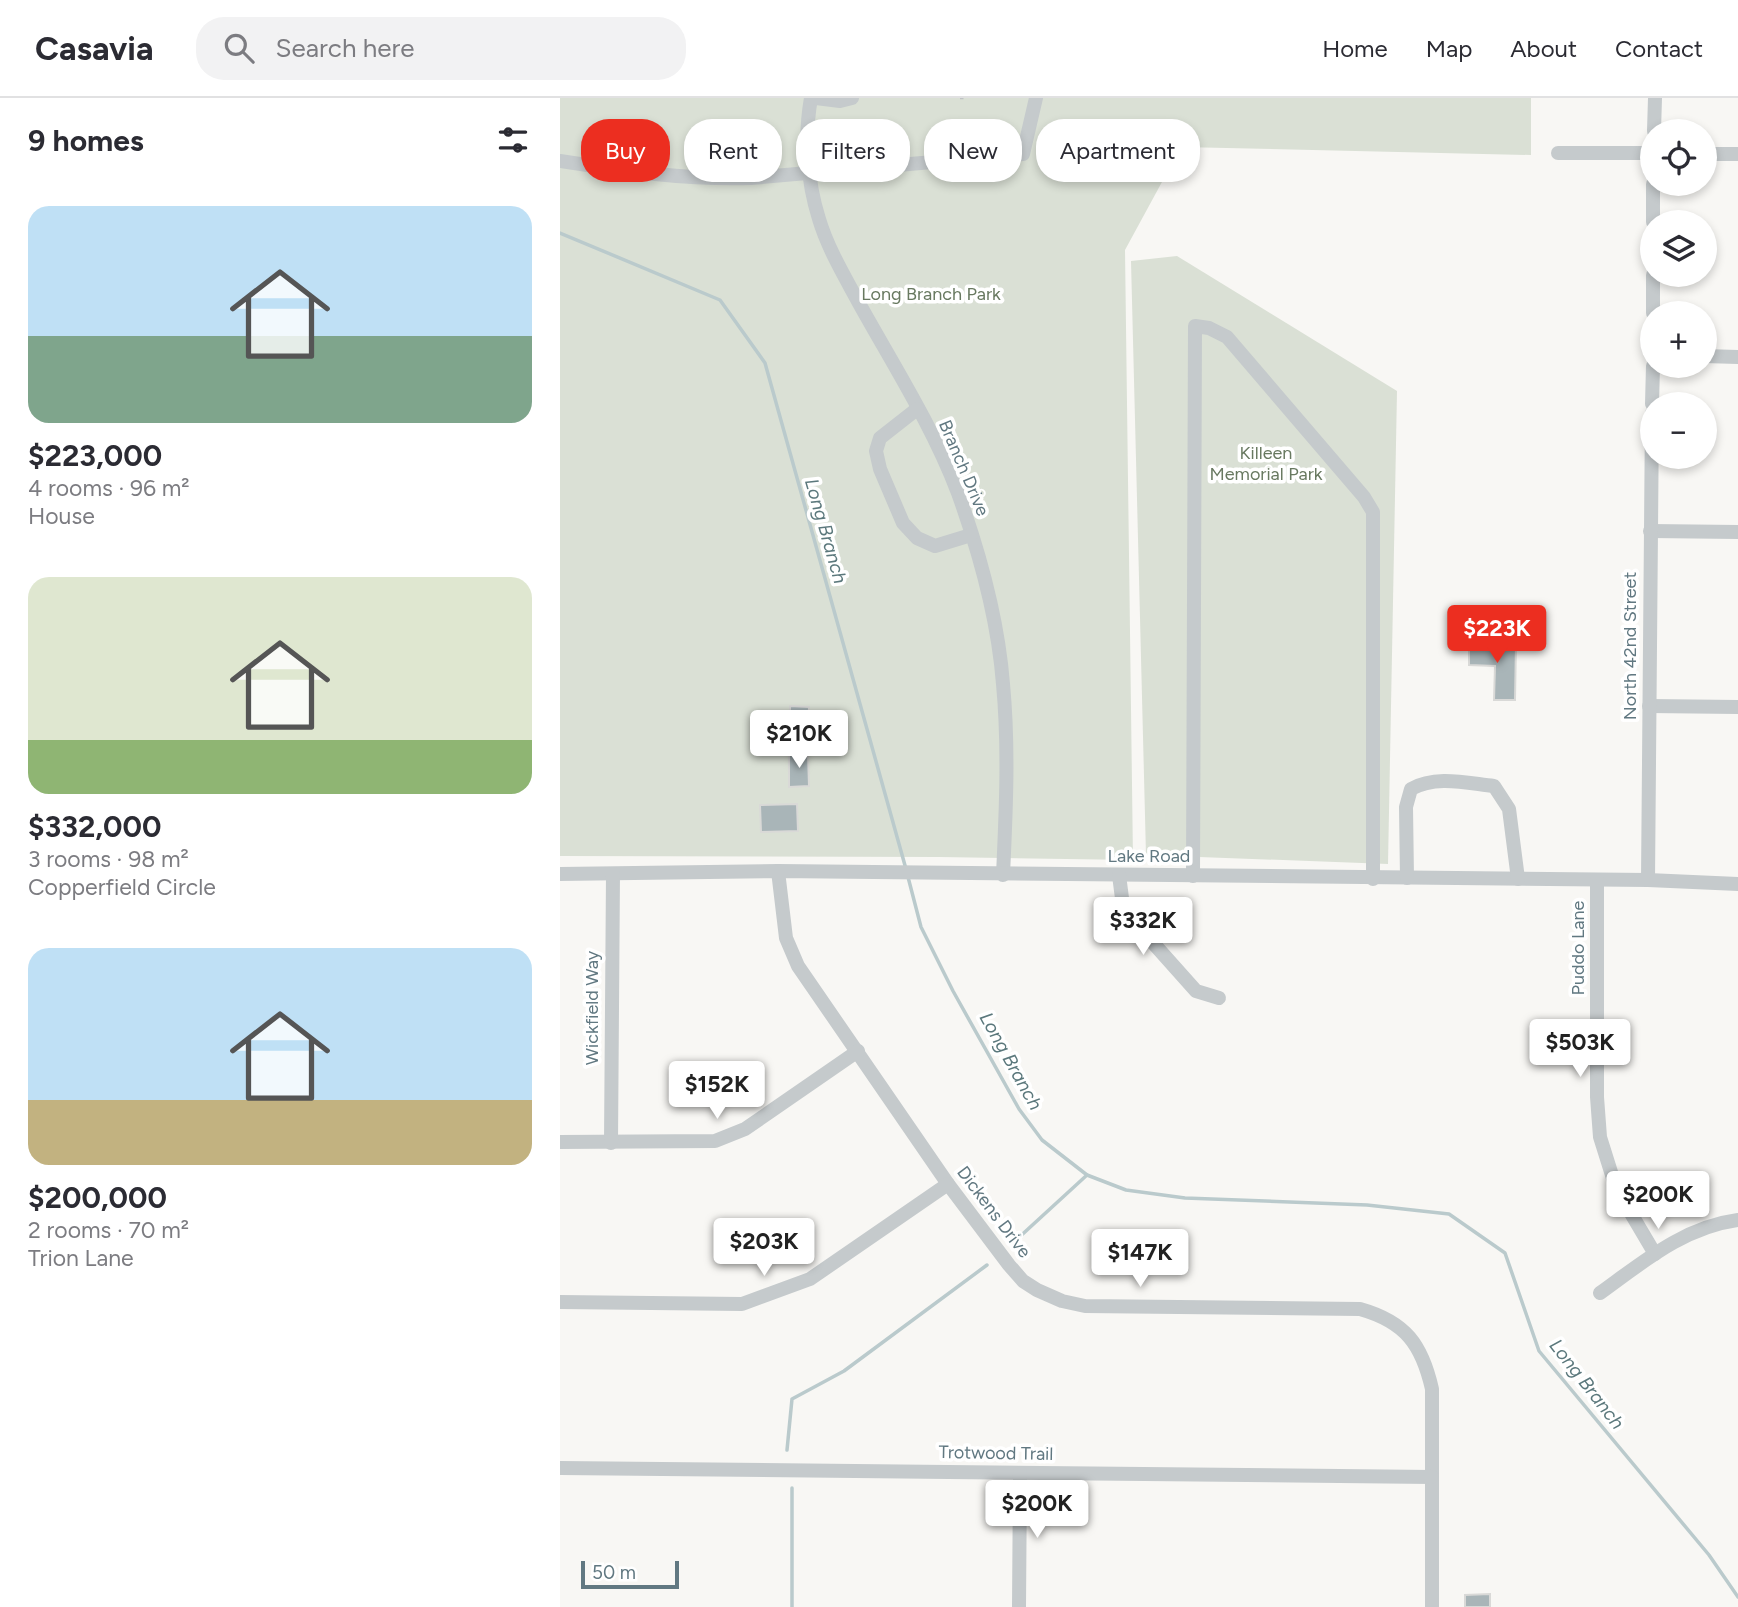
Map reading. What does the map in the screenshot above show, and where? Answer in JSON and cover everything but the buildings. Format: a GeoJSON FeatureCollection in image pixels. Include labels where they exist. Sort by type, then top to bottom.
{"type":"FeatureCollection","features":[{"type":"Feature","properties":{"kind":"street"},"geometry":{"type":"LineString","coordinates":[[814,98],[840,101],[852,98]]}},
{"type":"Feature","properties":{"kind":"street","name":"Branch Drive"},"geometry":{"type":"LineString","coordinates":[[811,119],[814,98]]}},
{"type":"Feature","properties":{"kind":"street"},"geometry":{"type":"LineString","coordinates":[[910,164],[1023,154],[1036,98]]}},
{"type":"Feature","properties":{"kind":"street"},"geometry":{"type":"LineString","coordinates":[[1654,119],[1655,98]]}},
{"type":"Feature","properties":{"kind":"street"},"geometry":{"type":"LineString","coordinates":[[1558,153],[1640,153]]}},
{"type":"Feature","properties":{"kind":"street"},"geometry":{"type":"LineString","coordinates":[[1717,153],[1738,154]]}},
{"type":"Feature","properties":{"kind":"street"},"geometry":{"type":"LineString","coordinates":[[560,161],[625,172],[715,179],[796,173]]}},
{"type":"Feature","properties":{"kind":"street","name":"Branch Drive"},"geometry":{"type":"LineString","coordinates":[[811,182],[819,219],[836,261],[943,459],[971,535],[992,607],[1003,682],[1007,753],[1003,875]]}},
{"type":"Feature","properties":{"kind":"street"},"geometry":{"type":"LineString","coordinates":[[1193,876],[1195,326],[1209,328],[1227,337],[1364,497],[1373,512],[1373,879]]}},
{"type":"Feature","properties":{"kind":"street"},"geometry":{"type":"LineString","coordinates":[[1717,356],[1738,357]]}},
{"type":"Feature","properties":{"kind":"street"},"geometry":{"type":"LineString","coordinates":[[917,409],[880,438],[876,451],[880,469],[898,512],[903,523],[917,538],[935,546],[971,535]]}},
{"type":"Feature","properties":{"kind":"street","name":"North 42nd Street"},"geometry":{"type":"LineString","coordinates":[[1648,880],[1651,469]]}},
{"type":"Feature","properties":{"kind":"street"},"geometry":{"type":"LineString","coordinates":[[1650,531],[1738,532]]}},
{"type":"Feature","properties":{"kind":"street"},"geometry":{"type":"LineString","coordinates":[[1649,706],[1738,707]]}},
{"type":"Feature","properties":{"kind":"street"},"geometry":{"type":"LineString","coordinates":[[1407,878],[1406,807],[1411,789],[1423,782],[1449,781],[1494,786],[1508,809],[1518,879]]}},
{"type":"Feature","properties":{"kind":"street","name":"Dickens Drive"},"geometry":{"type":"LineString","coordinates":[[778,872],[781,916],[786,938],[798,965],[948,1184],[1023,1281],[1062,1301],[1085,1306],[1360,1309],[1378,1314],[1413,1339],[1426,1362],[1432,1389],[1432,1607]]}},
{"type":"Feature","properties":{"kind":"street","name":"Lake Road"},"geometry":{"type":"LineString","coordinates":[[560,874],[885,872],[1648,880],[1738,884]]}},
{"type":"Feature","properties":{"kind":"street","name":"Wickfield Way"},"geometry":{"type":"LineString","coordinates":[[611,1143],[613,874]]}},
{"type":"Feature","properties":{"kind":"street"},"geometry":{"type":"LineString","coordinates":[[1119,875],[1124,905],[1130,917],[1196,990],[1219,998]]}},
{"type":"Feature","properties":{"kind":"street","name":"Puddo Lane"},"geometry":{"type":"LineString","coordinates":[[1597,880],[1597,1097],[1600,1137],[1616,1188],[1655,1254]]}},
{"type":"Feature","properties":{"kind":"street"},"geometry":{"type":"LineString","coordinates":[[560,1142],[715,1141],[745,1129],[859,1051]]}},
{"type":"Feature","properties":{"kind":"street"},"geometry":{"type":"LineString","coordinates":[[560,1302],[742,1304],[810,1279],[948,1184]]}},
{"type":"Feature","properties":{"kind":"street"},"geometry":{"type":"LineString","coordinates":[[1600,1293],[1655,1254],[1694,1231],[1738,1220]]}},
{"type":"Feature","properties":{"kind":"street","name":"Trotwood Trail"},"geometry":{"type":"LineString","coordinates":[[560,1468],[1432,1477]]}},
{"type":"Feature","properties":{"kind":"street"},"geometry":{"type":"LineString","coordinates":[[1019,1607],[1020,1473]]}},
{"type":"Feature","properties":{"kind":"green space","name":"Long Branch Park"},"geometry":{"type":"Polygon","coordinates":[[[560,98],[1531,98],[1531,155],[1200,147],[1200,119],[1036,119],[1036,182],[1162,182],[1125,250],[1133,860],[560,856],[560,98]]]}},
{"type":"Feature","properties":{"kind":"green space","name":"Killeen Memorial Park"},"geometry":{"type":"Polygon","coordinates":[[[1177,256],[1397,391],[1388,864],[1146,855],[1131,261],[1177,256]]]}},
{"type":"Feature","properties":{"kind":"waterway","name":"Long Branch"},"geometry":{"type":"LineString","coordinates":[[560,233],[720,300],[765,363],[906,869]]}},
{"type":"Feature","properties":{"kind":"waterway","name":"Long Branch"},"geometry":{"type":"LineString","coordinates":[[908,877],[921,927],[953,991],[1019,1109],[1042,1140],[1087,1175],[1126,1190],[1185,1198],[1367,1205],[1449,1214],[1505,1253],[1539,1351],[1709,1555],[1738,1597]]}},
{"type":"Feature","properties":{"kind":"waterway"},"geometry":{"type":"LineString","coordinates":[[1014,1242],[1087,1175]]}},
{"type":"Feature","properties":{"kind":"waterway"},"geometry":{"type":"LineString","coordinates":[[787,1450],[792,1399],[844,1371],[987,1265]]}},
{"type":"Feature","properties":{"kind":"waterway"},"geometry":{"type":"LineString","coordinates":[[792,1488],[792,1607]]}}]}
